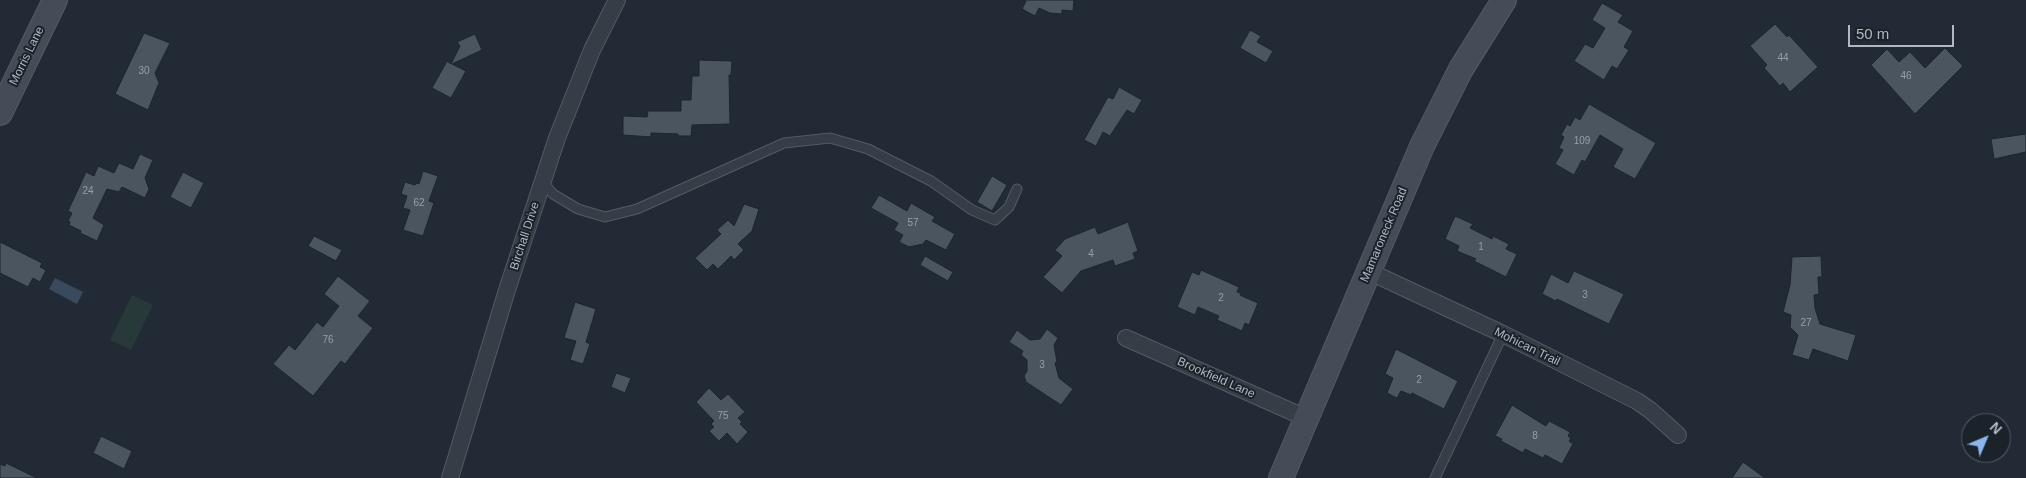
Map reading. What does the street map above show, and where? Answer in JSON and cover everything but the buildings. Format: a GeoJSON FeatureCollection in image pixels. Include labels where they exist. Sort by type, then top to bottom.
{"type":"FeatureCollection","features":[{"type":"Feature","properties":{"kind":"street","name":"Morris Lane"},"geometry":{"type":"LineString","coordinates":[[0,112],[54,0]]}},
{"type":"Feature","properties":{"kind":"street","name":"Birchall Drive"},"geometry":{"type":"LineString","coordinates":[[450,478],[507,290],[557,138],[582,74],[617,0]]}},
{"type":"Feature","properties":{"kind":"street","name":"Mamaroneck Road"},"geometry":{"type":"LineString","coordinates":[[1282,478],[1422,146],[1461,69],[1504,0]]}},
{"type":"Feature","properties":{"kind":"street","name":"Mohican Trail"},"geometry":{"type":"LineString","coordinates":[[1368,271],[1503,334],[1637,401],[1678,435]]}},
{"type":"Feature","properties":{"kind":"street","name":"Brookfield Lane"},"geometry":{"type":"LineString","coordinates":[[1126,338],[1306,418]]}},
{"type":"Feature","properties":{"kind":"lane"},"geometry":{"type":"LineString","coordinates":[[542,181],[553,194],[578,209],[605,217],[637,209],[784,143],[830,138],[868,149],[931,181],[972,210],[995,220],[1008,207],[1016,189]]}},
{"type":"Feature","properties":{"kind":"lane"},"geometry":{"type":"LineString","coordinates":[[1435,478],[1503,334]]}},
{"type":"Feature","properties":{"kind":"shaded area"},"geometry":{"type":"Polygon","coordinates":[[[132,295],[153,305],[131,350],[110,340],[132,295]]]}},
{"type":"Feature","properties":{"kind":"water"},"geometry":{"type":"Polygon","coordinates":[[[55,278],[83,292],[77,304],[49,289],[55,278]]]}}]}
